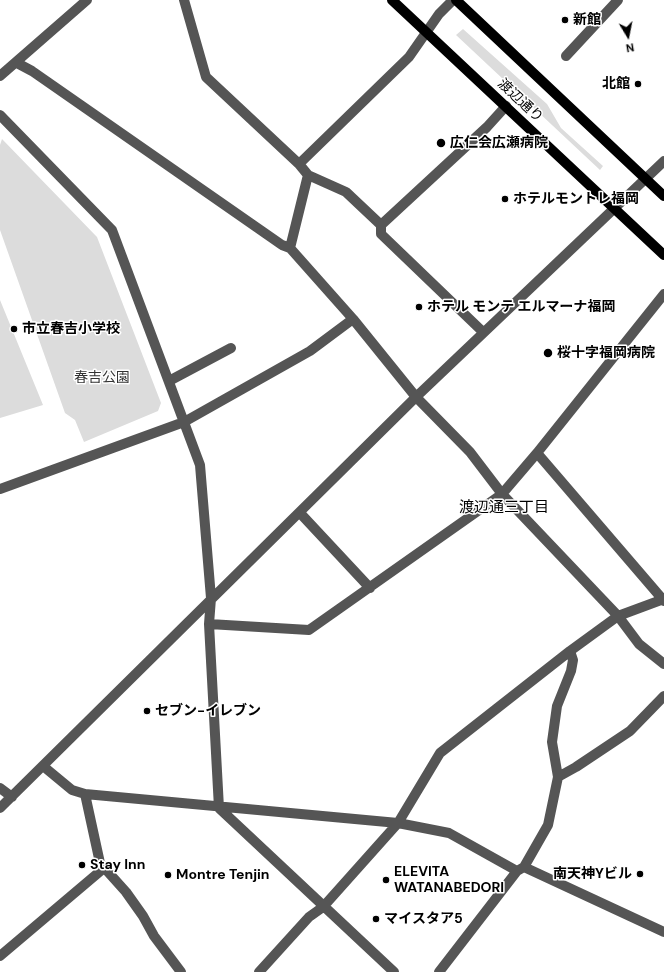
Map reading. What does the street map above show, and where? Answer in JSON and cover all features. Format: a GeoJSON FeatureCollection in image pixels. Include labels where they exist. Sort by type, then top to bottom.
{"type":"FeatureCollection","features":[{"type":"Feature","properties":{"kind":"main road","name":"渡辺通り"},"geometry":{"type":"LineString","coordinates":[[392,0],[664,255]]}},
{"type":"Feature","properties":{"kind":"main road","name":"渡辺通り"},"geometry":{"type":"LineString","coordinates":[[454,0],[664,196]]}},
{"type":"Feature","properties":{"kind":"street"},"geometry":{"type":"LineString","coordinates":[[0,76],[17,63],[87,0]]}},
{"type":"Feature","properties":{"kind":"street"},"geometry":{"type":"LineString","coordinates":[[184,0],[206,78],[299,164],[308,175],[346,192],[381,225],[381,234],[483,332]]}},
{"type":"Feature","properties":{"kind":"street"},"geometry":{"type":"LineString","coordinates":[[299,164],[409,57],[439,14],[454,0]]}},
{"type":"Feature","properties":{"kind":"street"},"geometry":{"type":"LineString","coordinates":[[566,56],[618,0]]}},
{"type":"Feature","properties":{"kind":"street"},"geometry":{"type":"LineString","coordinates":[[17,63],[39,76],[282,246],[290,248],[353,319],[416,397],[470,452],[502,494],[618,616],[639,644],[664,664]]}},
{"type":"Feature","properties":{"kind":"street"},"geometry":{"type":"LineString","coordinates":[[381,225],[487,127],[506,106]]}},
{"type":"Feature","properties":{"kind":"street"},"geometry":{"type":"LineString","coordinates":[[0,116],[112,230],[200,465],[211,598],[209,624],[219,808],[394,972]]}},
{"type":"Feature","properties":{"kind":"street"},"geometry":{"type":"LineString","coordinates":[[0,808],[160,652],[211,598],[300,513],[416,397],[664,161]]}},
{"type":"Feature","properties":{"kind":"street"},"geometry":{"type":"LineString","coordinates":[[290,248],[308,175]]}},
{"type":"Feature","properties":{"kind":"street"},"geometry":{"type":"LineString","coordinates":[[209,624],[309,630],[502,494],[537,453],[664,294]]}},
{"type":"Feature","properties":{"kind":"street"},"geometry":{"type":"LineString","coordinates":[[0,489],[184,422],[310,351],[353,319]]}},
{"type":"Feature","properties":{"kind":"street"},"geometry":{"type":"LineString","coordinates":[[169,381],[231,348]]}},
{"type":"Feature","properties":{"kind":"street"},"geometry":{"type":"LineString","coordinates":[[259,972],[309,917],[323,906],[398,823],[440,754],[570,651],[618,616],[663,600],[537,453]]}},
{"type":"Feature","properties":{"kind":"street"},"geometry":{"type":"LineString","coordinates":[[300,513],[370,588]]}},
{"type":"Feature","properties":{"kind":"street"},"geometry":{"type":"LineString","coordinates":[[439,972],[521,869],[548,825],[558,777],[552,742],[557,706],[571,671],[573,660],[570,651]]}},
{"type":"Feature","properties":{"kind":"street"},"geometry":{"type":"LineString","coordinates":[[558,777],[576,767],[630,731],[664,696]]}},
{"type":"Feature","properties":{"kind":"street"},"geometry":{"type":"LineString","coordinates":[[43,766],[72,790],[85,794],[219,808],[398,823],[449,833],[521,869],[664,932]]}},
{"type":"Feature","properties":{"kind":"street"},"geometry":{"type":"LineString","coordinates":[[0,788],[12,797]]}},
{"type":"Feature","properties":{"kind":"street"},"geometry":{"type":"LineString","coordinates":[[85,794],[100,863],[134,904],[154,936],[181,972]]}},
{"type":"Feature","properties":{"kind":"street"},"geometry":{"type":"LineString","coordinates":[[0,956],[104,868]]}},
{"type":"Feature","properties":{"kind":"green space"},"geometry":{"type":"Polygon","coordinates":[[[463,29],[547,104],[561,128],[603,166],[600,170],[456,35],[463,29]]]}},
{"type":"Feature","properties":{"kind":"green space","name":"春吉公園"},"geometry":{"type":"Polygon","coordinates":[[[2,139],[97,237],[161,403],[158,411],[84,442],[75,420],[65,413],[0,230],[0,145],[2,139]]]}},
{"type":"Feature","properties":{"kind":"green space"},"geometry":{"type":"Polygon","coordinates":[[[0,300],[43,405],[0,418],[0,300]]]}},
{"type":"Feature","properties":{"kind":"place","name":"新館"},"geometry":{"type":"Point","coordinates":[565,20]}},
{"type":"Feature","properties":{"kind":"place","name":"北館"},"geometry":{"type":"Point","coordinates":[638,84]}},
{"type":"Feature","properties":{"kind":"place","name":"広仁会広瀬病院"},"geometry":{"type":"Point","coordinates":[441,143]}},
{"type":"Feature","properties":{"kind":"place","name":"ホテルモントレ福岡"},"geometry":{"type":"Point","coordinates":[505,199]}},
{"type":"Feature","properties":{"kind":"place","name":"ホテル モンテ エルマーナ福岡"},"geometry":{"type":"Point","coordinates":[419,307]}},
{"type":"Feature","properties":{"kind":"place","name":"市立春吉小学校"},"geometry":{"type":"Point","coordinates":[14,329]}},
{"type":"Feature","properties":{"kind":"place","name":"桜十字福岡病院"},"geometry":{"type":"Point","coordinates":[548,353]}},
{"type":"Feature","properties":{"kind":"place","name":"セブン-イレブン"},"geometry":{"type":"Point","coordinates":[147,711]}},
{"type":"Feature","properties":{"kind":"place","name":"Stay Inn"},"geometry":{"type":"Point","coordinates":[82,865]}},
{"type":"Feature","properties":{"kind":"place","name":"南天神Yビル"},"geometry":{"type":"Point","coordinates":[640,874]}},
{"type":"Feature","properties":{"kind":"place","name":"Montre Tenjin"},"geometry":{"type":"Point","coordinates":[168,875]}},
{"type":"Feature","properties":{"kind":"place","name":"ELEVITA WATANABEDORI"},"geometry":{"type":"Point","coordinates":[386,880]}},
{"type":"Feature","properties":{"kind":"place","name":"マイスタア5"},"geometry":{"type":"Point","coordinates":[376,919]}},
{"type":"Feature","properties":{"kind":"district","name":"渡辺通三丁目"},"geometry":{"type":"Point","coordinates":[504,508]}}]}
